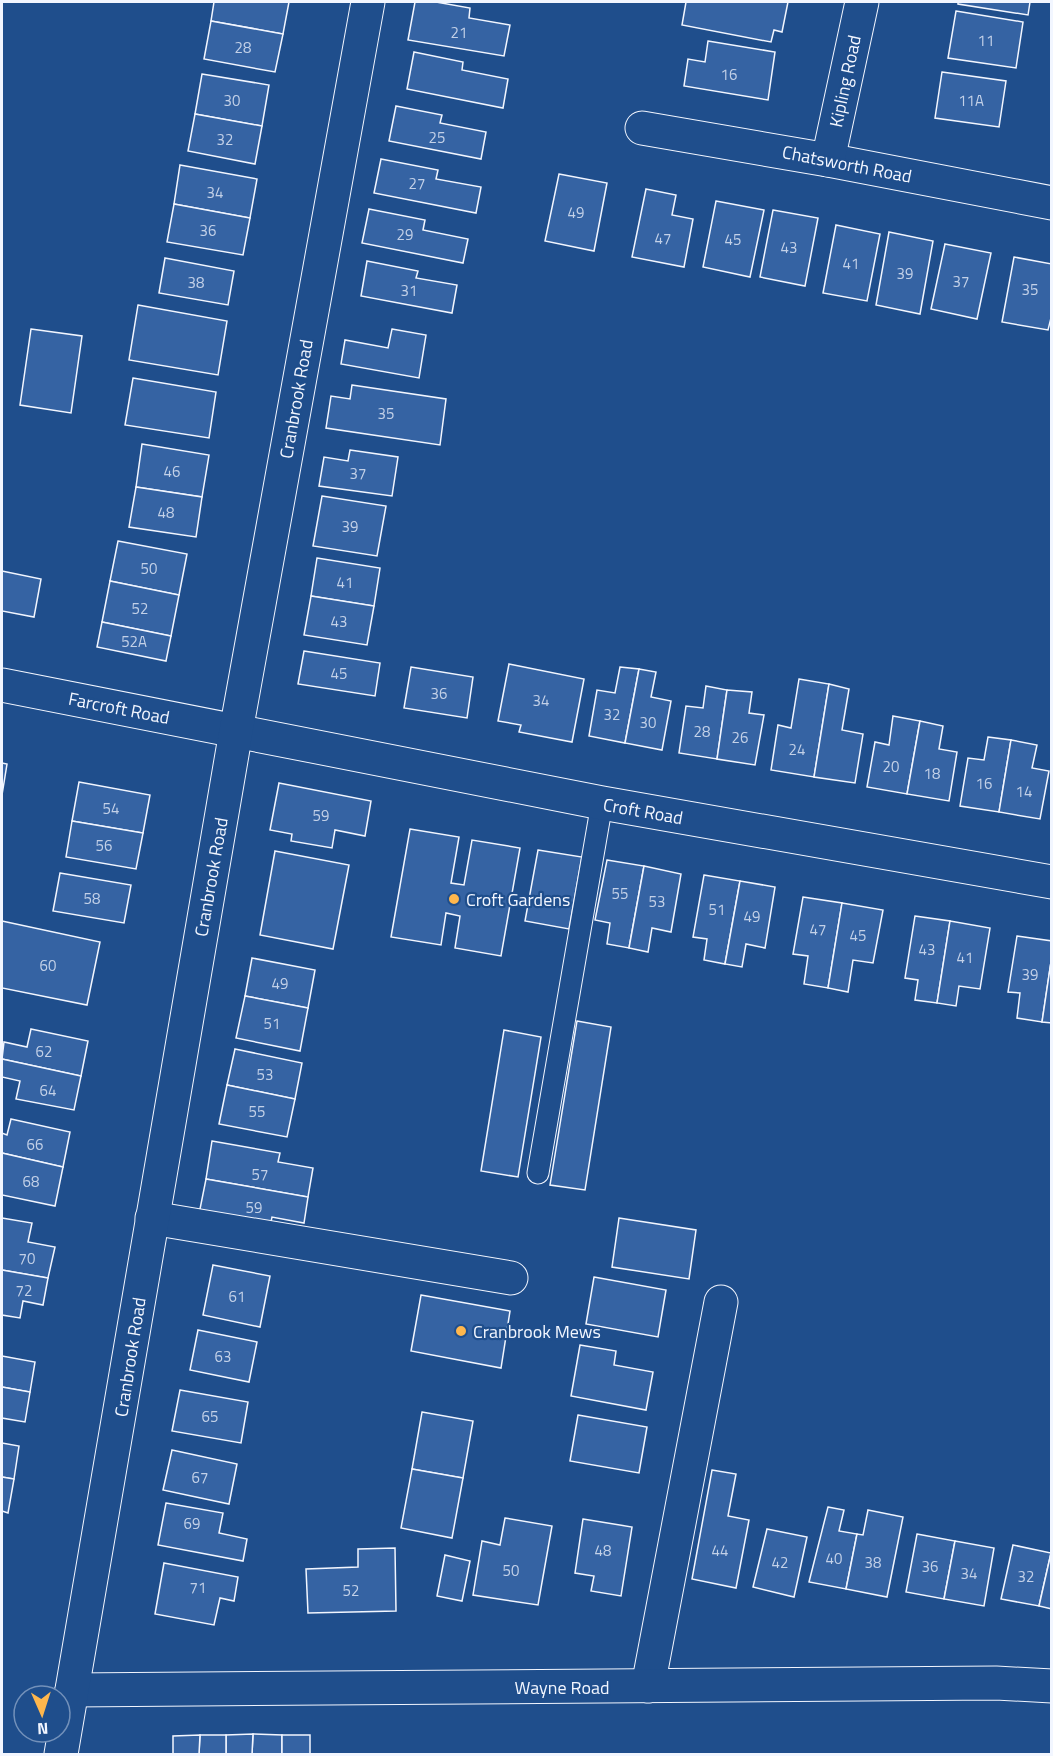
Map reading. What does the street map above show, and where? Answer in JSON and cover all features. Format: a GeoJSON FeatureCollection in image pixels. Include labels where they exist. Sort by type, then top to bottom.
{"type":"FeatureCollection","features":[{"type":"Feature","properties":{"kind":"street","name":"Cranbrook Road"},"geometry":{"type":"LineString","coordinates":[[72,1689],[236,730],[368,2]]}},
{"type":"Feature","properties":{"kind":"street","name":"Kipling Road"},"geometry":{"type":"LineString","coordinates":[[828,160],[861,2]]}},
{"type":"Feature","properties":{"kind":"street","name":"Chatsworth Road"},"geometry":{"type":"LineString","coordinates":[[642,128],[828,160],[1052,203]]}},
{"type":"Feature","properties":{"kind":"street","name":"Farcroft Road"},"geometry":{"type":"LineString","coordinates":[[2,685],[236,730]]}},
{"type":"Feature","properties":{"kind":"street","name":"Croft Road"},"geometry":{"type":"LineString","coordinates":[[236,730],[602,803],[1052,882]]}},
{"type":"Feature","properties":{"kind":"street"},"geometry":{"type":"LineString","coordinates":[[152,1218],[511,1278]]}},
{"type":"Feature","properties":{"kind":"street"},"geometry":{"type":"LineString","coordinates":[[648,1686],[721,1302]]}},
{"type":"Feature","properties":{"kind":"street","name":"Wayne Road"},"geometry":{"type":"LineString","coordinates":[[72,1689],[996,1683],[1052,1686]]}},
{"type":"Feature","properties":{"kind":"lane"},"geometry":{"type":"LineString","coordinates":[[538,1173],[602,803]]}},
{"type":"Feature","properties":{"kind":"building"},"geometry":{"type":"Polygon","coordinates":[[[214,2],[289,2],[283,34],[211,21],[214,2]]]}},
{"type":"Feature","properties":{"kind":"building"},"geometry":{"type":"Polygon","coordinates":[[[415,2],[436,2],[470,8],[469,18],[510,25],[504,56],[408,40],[415,2]]]}},
{"type":"Feature","properties":{"kind":"building"},"geometry":{"type":"Polygon","coordinates":[[[686,2],[788,2],[782,32],[774,30],[771,42],[682,25],[686,2]]]}},
{"type":"Feature","properties":{"kind":"building"},"geometry":{"type":"Polygon","coordinates":[[[958,2],[1030,2],[1028,15],[958,4],[958,2]]]}},
{"type":"Feature","properties":{"kind":"building"},"geometry":{"type":"Polygon","coordinates":[[[956,11],[1023,22],[1016,68],[948,58],[956,11]]]}},
{"type":"Feature","properties":{"kind":"building"},"geometry":{"type":"Polygon","coordinates":[[[211,21],[283,34],[275,72],[204,59],[211,21]]]}},
{"type":"Feature","properties":{"kind":"building"},"geometry":{"type":"Polygon","coordinates":[[[708,41],[775,52],[768,100],[684,86],[688,59],[705,62],[708,41]]]}},
{"type":"Feature","properties":{"kind":"building"},"geometry":{"type":"Polygon","coordinates":[[[414,52],[463,62],[462,70],[508,79],[503,108],[407,89],[414,52]]]}},
{"type":"Feature","properties":{"kind":"building"},"geometry":{"type":"Polygon","coordinates":[[[942,72],[1006,81],[999,127],[935,118],[942,72]]]}},
{"type":"Feature","properties":{"kind":"building"},"geometry":{"type":"Polygon","coordinates":[[[202,74],[269,85],[262,126],[195,114],[202,74]]]}},
{"type":"Feature","properties":{"kind":"building"},"geometry":{"type":"Polygon","coordinates":[[[396,106],[442,115],[440,123],[486,132],[481,159],[389,141],[396,106]]]}},
{"type":"Feature","properties":{"kind":"building"},"geometry":{"type":"Polygon","coordinates":[[[195,114],[262,126],[255,164],[188,151],[195,114]]]}},
{"type":"Feature","properties":{"kind":"building"},"geometry":{"type":"Polygon","coordinates":[[[381,159],[438,170],[436,179],[481,187],[476,213],[374,193],[381,159]]]}},
{"type":"Feature","properties":{"kind":"building"},"geometry":{"type":"Polygon","coordinates":[[[180,165],[257,179],[250,218],[174,204],[180,165]]]}},
{"type":"Feature","properties":{"kind":"building"},"geometry":{"type":"Polygon","coordinates":[[[559,174],[607,183],[594,251],[545,241],[559,174]]]}},
{"type":"Feature","properties":{"kind":"building"},"geometry":{"type":"Polygon","coordinates":[[[646,189],[676,195],[672,215],[693,219],[684,267],[632,257],[646,189]]]}},
{"type":"Feature","properties":{"kind":"building"},"geometry":{"type":"Polygon","coordinates":[[[716,201],[764,210],[750,277],[703,267],[716,201]]]}},
{"type":"Feature","properties":{"kind":"building"},"geometry":{"type":"Polygon","coordinates":[[[174,204],[250,218],[243,255],[167,242],[174,204]]]}},
{"type":"Feature","properties":{"kind":"building"},"geometry":{"type":"Polygon","coordinates":[[[369,209],[425,220],[423,230],[468,239],[463,263],[362,243],[369,209]]]}},
{"type":"Feature","properties":{"kind":"building"},"geometry":{"type":"Polygon","coordinates":[[[773,210],[818,218],[805,286],[760,277],[773,210]]]}},
{"type":"Feature","properties":{"kind":"building"},"geometry":{"type":"Polygon","coordinates":[[[836,225],[880,234],[867,301],[823,293],[836,225]]]}},
{"type":"Feature","properties":{"kind":"building"},"geometry":{"type":"Polygon","coordinates":[[[889,232],[933,241],[920,314],[876,305],[889,232]]]}},
{"type":"Feature","properties":{"kind":"building"},"geometry":{"type":"Polygon","coordinates":[[[945,244],[991,253],[977,319],[931,309],[945,244]]]}},
{"type":"Feature","properties":{"kind":"building"},"geometry":{"type":"Polygon","coordinates":[[[1014,257],[1052,264],[1052,314],[1048,330],[1002,322],[1014,257]]]}},
{"type":"Feature","properties":{"kind":"building"},"geometry":{"type":"Polygon","coordinates":[[[165,258],[234,271],[228,305],[159,293],[165,258]]]}},
{"type":"Feature","properties":{"kind":"building"},"geometry":{"type":"Polygon","coordinates":[[[367,261],[418,271],[416,278],[457,285],[452,313],[361,296],[367,261]]]}},
{"type":"Feature","properties":{"kind":"building"},"geometry":{"type":"Polygon","coordinates":[[[138,305],[227,321],[218,375],[129,360],[138,305]]]}},
{"type":"Feature","properties":{"kind":"building"},"geometry":{"type":"Polygon","coordinates":[[[31,329],[82,336],[71,413],[20,405],[31,329]]]}},
{"type":"Feature","properties":{"kind":"building"},"geometry":{"type":"Polygon","coordinates":[[[392,329],[426,335],[419,378],[341,364],[345,340],[388,348],[392,329]]]}},
{"type":"Feature","properties":{"kind":"building"},"geometry":{"type":"Polygon","coordinates":[[[133,378],[216,392],[209,438],[125,425],[133,378]]]}},
{"type":"Feature","properties":{"kind":"building"},"geometry":{"type":"Polygon","coordinates":[[[352,385],[446,399],[440,445],[326,428],[331,396],[350,399],[352,385]]]}},
{"type":"Feature","properties":{"kind":"building"},"geometry":{"type":"Polygon","coordinates":[[[142,444],[209,455],[202,497],[136,487],[142,444]]]}},
{"type":"Feature","properties":{"kind":"building"},"geometry":{"type":"Polygon","coordinates":[[[350,450],[398,457],[392,496],[319,486],[324,457],[348,461],[350,450]]]}},
{"type":"Feature","properties":{"kind":"building"},"geometry":{"type":"Polygon","coordinates":[[[136,487],[202,497],[196,537],[129,527],[136,487]]]}},
{"type":"Feature","properties":{"kind":"building"},"geometry":{"type":"Polygon","coordinates":[[[322,496],[386,506],[377,556],[313,546],[322,496]]]}},
{"type":"Feature","properties":{"kind":"building"},"geometry":{"type":"Polygon","coordinates":[[[118,541],[187,554],[179,595],[110,581],[118,541]]]}},
{"type":"Feature","properties":{"kind":"building"},"geometry":{"type":"Polygon","coordinates":[[[317,558],[380,568],[374,606],[311,596],[317,558]]]}},
{"type":"Feature","properties":{"kind":"building"},"geometry":{"type":"Polygon","coordinates":[[[2,571],[41,579],[34,617],[2,611],[2,571]]]}},
{"type":"Feature","properties":{"kind":"building"},"geometry":{"type":"Polygon","coordinates":[[[110,581],[179,595],[171,636],[102,622],[110,581]]]}},
{"type":"Feature","properties":{"kind":"building"},"geometry":{"type":"Polygon","coordinates":[[[311,596],[374,606],[367,645],[304,635],[311,596]]]}},
{"type":"Feature","properties":{"kind":"building"},"geometry":{"type":"Polygon","coordinates":[[[102,622],[171,636],[166,661],[97,647],[102,622]]]}},
{"type":"Feature","properties":{"kind":"building"},"geometry":{"type":"Polygon","coordinates":[[[304,651],[380,663],[375,696],[298,684],[304,651]]]}},
{"type":"Feature","properties":{"kind":"building"},"geometry":{"type":"Polygon","coordinates":[[[509,664],[584,679],[572,742],[519,732],[521,725],[498,721],[509,664]]]}},
{"type":"Feature","properties":{"kind":"building"},"geometry":{"type":"Polygon","coordinates":[[[411,667],[473,677],[467,718],[404,708],[411,667]]]}},
{"type":"Feature","properties":{"kind":"building"},"geometry":{"type":"Polygon","coordinates":[[[620,667],[639,669],[625,743],[589,736],[597,690],[615,693],[620,667]]]}},
{"type":"Feature","properties":{"kind":"building"},"geometry":{"type":"Polygon","coordinates":[[[639,669],[656,672],[651,697],[671,701],[662,750],[625,743],[639,669]]]}},
{"type":"Feature","properties":{"kind":"building"},"geometry":{"type":"Polygon","coordinates":[[[799,679],[829,684],[814,777],[771,770],[778,725],[791,728],[799,679]]]}},
{"type":"Feature","properties":{"kind":"building"},"geometry":{"type":"Polygon","coordinates":[[[829,684],[849,689],[842,730],[863,734],[855,783],[814,777],[829,684]]]}},
{"type":"Feature","properties":{"kind":"building"},"geometry":{"type":"Polygon","coordinates":[[[706,686],[727,690],[717,759],[679,753],[686,706],[703,708],[706,686]]]}},
{"type":"Feature","properties":{"kind":"building"},"geometry":{"type":"Polygon","coordinates":[[[727,690],[752,692],[749,713],[764,715],[755,765],[717,759],[727,690]]]}},
{"type":"Feature","properties":{"kind":"building"},"geometry":{"type":"Polygon","coordinates":[[[893,716],[920,721],[907,794],[867,787],[875,742],[889,745],[893,716]]]}},
{"type":"Feature","properties":{"kind":"building"},"geometry":{"type":"Polygon","coordinates":[[[920,721],[943,726],[939,749],[957,752],[949,801],[907,794],[920,721]]]}},
{"type":"Feature","properties":{"kind":"building"},"geometry":{"type":"Polygon","coordinates":[[[988,737],[1011,740],[999,812],[960,806],[968,758],[984,760],[988,737]]]}},
{"type":"Feature","properties":{"kind":"building"},"geometry":{"type":"Polygon","coordinates":[[[1011,740],[1037,745],[1032,768],[1049,771],[1040,819],[999,812],[1011,740]]]}},
{"type":"Feature","properties":{"kind":"building"},"geometry":{"type":"Polygon","coordinates":[[[2,763],[7,764],[2,795],[2,763]]]}},
{"type":"Feature","properties":{"kind":"building"},"geometry":{"type":"Polygon","coordinates":[[[79,782],[150,795],[143,833],[72,821],[79,782]]]}},
{"type":"Feature","properties":{"kind":"building"},"geometry":{"type":"Polygon","coordinates":[[[279,783],[371,801],[365,836],[335,830],[332,848],[291,841],[292,834],[270,830],[279,783]]]}},
{"type":"Feature","properties":{"kind":"building"},"geometry":{"type":"Polygon","coordinates":[[[72,821],[143,833],[136,869],[66,857],[72,821]]]}},
{"type":"Feature","properties":{"kind":"building","name":"Croft Gardens"},"geometry":{"type":"Polygon","coordinates":[[[410,829],[459,837],[451,883],[464,885],[472,840],[520,848],[501,956],[455,948],[460,916],[446,913],[441,945],[391,937],[410,829]]]}},
{"type":"Feature","properties":{"kind":"building"},"geometry":{"type":"Polygon","coordinates":[[[538,850],[582,857],[569,929],[525,921],[538,850]]]}},
{"type":"Feature","properties":{"kind":"building"},"geometry":{"type":"Polygon","coordinates":[[[275,851],[349,865],[333,949],[260,935],[275,851]]]}},
{"type":"Feature","properties":{"kind":"building"},"geometry":{"type":"Polygon","coordinates":[[[607,860],[644,866],[629,948],[607,944],[610,923],[595,920],[607,860]]]}},
{"type":"Feature","properties":{"kind":"building"},"geometry":{"type":"Polygon","coordinates":[[[644,866],[681,874],[671,932],[652,928],[648,952],[629,948],[644,866]]]}},
{"type":"Feature","properties":{"kind":"building"},"geometry":{"type":"Polygon","coordinates":[[[60,873],[131,885],[124,923],[53,911],[60,873]]]}},
{"type":"Feature","properties":{"kind":"building"},"geometry":{"type":"Polygon","coordinates":[[[704,875],[740,881],[725,964],[704,960],[707,939],[693,937],[704,875]]]}},
{"type":"Feature","properties":{"kind":"building"},"geometry":{"type":"Polygon","coordinates":[[[740,881],[775,887],[765,948],[746,944],[742,967],[725,964],[740,881]]]}},
{"type":"Feature","properties":{"kind":"building"},"geometry":{"type":"Polygon","coordinates":[[[803,897],[842,903],[828,988],[804,984],[808,956],[793,954],[803,897]]]}},
{"type":"Feature","properties":{"kind":"building"},"geometry":{"type":"Polygon","coordinates":[[[842,903],[883,910],[873,963],[853,960],[848,992],[828,988],[842,903]]]}},
{"type":"Feature","properties":{"kind":"building"},"geometry":{"type":"Polygon","coordinates":[[[915,916],[950,921],[937,1003],[915,1000],[918,980],[905,978],[915,916]]]}},
{"type":"Feature","properties":{"kind":"building"},"geometry":{"type":"Polygon","coordinates":[[[2,921],[100,942],[87,1005],[2,988],[2,921]]]}},
{"type":"Feature","properties":{"kind":"building"},"geometry":{"type":"Polygon","coordinates":[[[950,921],[990,928],[980,989],[959,986],[956,1006],[937,1003],[950,921]]]}},
{"type":"Feature","properties":{"kind":"building"},"geometry":{"type":"Polygon","coordinates":[[[1017,936],[1052,941],[1042,1022],[1017,1018],[1020,993],[1008,992],[1017,936]]]}},
{"type":"Feature","properties":{"kind":"building"},"geometry":{"type":"Polygon","coordinates":[[[1052,955],[1052,1023],[1042,1022],[1052,955]]]}},
{"type":"Feature","properties":{"kind":"building"},"geometry":{"type":"Polygon","coordinates":[[[252,958],[315,970],[308,1008],[245,996],[252,958]]]}},
{"type":"Feature","properties":{"kind":"building"},"geometry":{"type":"Polygon","coordinates":[[[245,996],[308,1008],[300,1051],[236,1038],[245,996]]]}},
{"type":"Feature","properties":{"kind":"building"},"geometry":{"type":"Polygon","coordinates":[[[577,1021],[611,1027],[585,1190],[550,1185],[577,1021]]]}},
{"type":"Feature","properties":{"kind":"building"},"geometry":{"type":"Polygon","coordinates":[[[31,1029],[88,1041],[81,1076],[2,1059],[4,1042],[27,1047],[31,1029]]]}},
{"type":"Feature","properties":{"kind":"building"},"geometry":{"type":"Polygon","coordinates":[[[504,1030],[541,1037],[518,1177],[481,1171],[504,1030]]]}},
{"type":"Feature","properties":{"kind":"building"},"geometry":{"type":"Polygon","coordinates":[[[235,1049],[302,1063],[295,1099],[227,1085],[235,1049]]]}},
{"type":"Feature","properties":{"kind":"building"},"geometry":{"type":"Polygon","coordinates":[[[2,1059],[81,1076],[74,1110],[16,1099],[20,1081],[2,1077],[2,1059]]]}},
{"type":"Feature","properties":{"kind":"building"},"geometry":{"type":"Polygon","coordinates":[[[227,1085],[295,1099],[287,1137],[219,1124],[227,1085]]]}},
{"type":"Feature","properties":{"kind":"building"},"geometry":{"type":"Polygon","coordinates":[[[11,1119],[70,1132],[63,1167],[2,1153],[2,1133],[7,1135],[11,1119]]]}},
{"type":"Feature","properties":{"kind":"building"},"geometry":{"type":"Polygon","coordinates":[[[212,1141],[280,1153],[278,1162],[313,1168],[308,1197],[206,1179],[212,1141]]]}},
{"type":"Feature","properties":{"kind":"building"},"geometry":{"type":"Polygon","coordinates":[[[2,1153],[63,1167],[55,1206],[2,1195],[2,1153]]]}},
{"type":"Feature","properties":{"kind":"building"},"geometry":{"type":"Polygon","coordinates":[[[206,1179],[308,1197],[304,1223],[272,1217],[269,1231],[198,1219],[206,1179]]]}},
{"type":"Feature","properties":{"kind":"building"},"geometry":{"type":"Polygon","coordinates":[[[2,1218],[32,1223],[28,1242],[55,1247],[48,1278],[2,1270],[2,1218]]]}},
{"type":"Feature","properties":{"kind":"building"},"geometry":{"type":"Polygon","coordinates":[[[619,1218],[696,1230],[689,1279],[612,1267],[619,1218]]]}},
{"type":"Feature","properties":{"kind":"building"},"geometry":{"type":"Polygon","coordinates":[[[213,1265],[270,1276],[260,1327],[203,1315],[213,1265]]]}},
{"type":"Feature","properties":{"kind":"building"},"geometry":{"type":"Polygon","coordinates":[[[2,1270],[48,1278],[43,1305],[23,1301],[20,1318],[2,1315],[2,1270]]]}},
{"type":"Feature","properties":{"kind":"building"},"geometry":{"type":"Polygon","coordinates":[[[594,1277],[666,1290],[658,1337],[586,1324],[594,1277]]]}},
{"type":"Feature","properties":{"kind":"building","name":"Cranbrook Mews"},"geometry":{"type":"Polygon","coordinates":[[[421,1295],[510,1311],[501,1368],[411,1351],[421,1295]]]}},
{"type":"Feature","properties":{"kind":"building"},"geometry":{"type":"Polygon","coordinates":[[[198,1330],[257,1342],[249,1382],[190,1370],[198,1330]]]}},
{"type":"Feature","properties":{"kind":"building"},"geometry":{"type":"Polygon","coordinates":[[[580,1345],[616,1351],[614,1365],[653,1372],[646,1410],[571,1396],[580,1345]]]}},
{"type":"Feature","properties":{"kind":"building"},"geometry":{"type":"Polygon","coordinates":[[[2,1356],[35,1362],[30,1392],[2,1387],[2,1356]]]}},
{"type":"Feature","properties":{"kind":"building"},"geometry":{"type":"Polygon","coordinates":[[[2,1387],[30,1392],[25,1422],[2,1418],[2,1387]]]}},
{"type":"Feature","properties":{"kind":"building"},"geometry":{"type":"Polygon","coordinates":[[[180,1390],[248,1402],[241,1443],[172,1431],[180,1390]]]}},
{"type":"Feature","properties":{"kind":"building"},"geometry":{"type":"Polygon","coordinates":[[[422,1412],[473,1421],[463,1478],[412,1469],[422,1412]]]}},
{"type":"Feature","properties":{"kind":"building"},"geometry":{"type":"Polygon","coordinates":[[[578,1415],[647,1427],[639,1473],[570,1461],[578,1415]]]}},
{"type":"Feature","properties":{"kind":"building"},"geometry":{"type":"Polygon","coordinates":[[[2,1443],[19,1446],[14,1479],[2,1477],[2,1443]]]}},
{"type":"Feature","properties":{"kind":"building"},"geometry":{"type":"Polygon","coordinates":[[[172,1450],[237,1464],[229,1504],[163,1490],[172,1450]]]}},
{"type":"Feature","properties":{"kind":"building"},"geometry":{"type":"Polygon","coordinates":[[[412,1469],[463,1478],[452,1538],[401,1528],[412,1469]]]}},
{"type":"Feature","properties":{"kind":"building"},"geometry":{"type":"Polygon","coordinates":[[[712,1470],[736,1474],[728,1516],[749,1520],[736,1588],[692,1579],[712,1470]]]}},
{"type":"Feature","properties":{"kind":"building"},"geometry":{"type":"Polygon","coordinates":[[[2,1477],[14,1479],[8,1513],[2,1511],[2,1477]]]}},
{"type":"Feature","properties":{"kind":"building"},"geometry":{"type":"Polygon","coordinates":[[[166,1503],[223,1513],[219,1533],[247,1539],[243,1561],[158,1545],[166,1503]]]}},
{"type":"Feature","properties":{"kind":"building"},"geometry":{"type":"Polygon","coordinates":[[[828,1507],[844,1510],[839,1531],[857,1534],[846,1589],[809,1582],[828,1507]]]}},
{"type":"Feature","properties":{"kind":"building"},"geometry":{"type":"Polygon","coordinates":[[[868,1510],[903,1517],[887,1597],[846,1589],[857,1534],[863,1535],[868,1510]]]}},
{"type":"Feature","properties":{"kind":"building"},"geometry":{"type":"Polygon","coordinates":[[[505,1518],[552,1526],[538,1605],[473,1595],[482,1541],[500,1545],[505,1518]]]}},
{"type":"Feature","properties":{"kind":"building"},"geometry":{"type":"Polygon","coordinates":[[[583,1519],[632,1527],[621,1596],[591,1591],[594,1576],[575,1573],[583,1519]]]}},
{"type":"Feature","properties":{"kind":"building"},"geometry":{"type":"Polygon","coordinates":[[[767,1529],[807,1537],[794,1597],[753,1587],[767,1529]]]}},
{"type":"Feature","properties":{"kind":"building"},"geometry":{"type":"Polygon","coordinates":[[[917,1534],[955,1541],[944,1599],[906,1592],[917,1534]]]}},
{"type":"Feature","properties":{"kind":"building"},"geometry":{"type":"Polygon","coordinates":[[[955,1541],[994,1548],[984,1606],[944,1599],[955,1541]]]}},
{"type":"Feature","properties":{"kind":"building"},"geometry":{"type":"Polygon","coordinates":[[[1013,1545],[1051,1553],[1039,1606],[1001,1599],[1013,1545]]]}},
{"type":"Feature","properties":{"kind":"building"},"geometry":{"type":"Polygon","coordinates":[[[395,1548],[396,1611],[308,1613],[306,1569],[358,1567],[358,1549],[395,1548]]]}},
{"type":"Feature","properties":{"kind":"building"},"geometry":{"type":"Polygon","coordinates":[[[1052,1553],[1052,1609],[1039,1606],[1052,1553]]]}},
{"type":"Feature","properties":{"kind":"building"},"geometry":{"type":"Polygon","coordinates":[[[445,1555],[470,1561],[462,1601],[437,1596],[445,1555]]]}},
{"type":"Feature","properties":{"kind":"building"},"geometry":{"type":"Polygon","coordinates":[[[164,1563],[238,1577],[234,1601],[220,1598],[214,1625],[155,1614],[164,1563]]]}},
{"type":"Feature","properties":{"kind":"building"},"geometry":{"type":"Polygon","coordinates":[[[253,1734],[282,1735],[282,1754],[252,1754],[253,1734]]]}},
{"type":"Feature","properties":{"kind":"building"},"geometry":{"type":"Polygon","coordinates":[[[253,1734],[252,1754],[226,1754],[226,1735],[253,1734]]]}},
{"type":"Feature","properties":{"kind":"building"},"geometry":{"type":"Polygon","coordinates":[[[200,1735],[226,1735],[226,1754],[199,1754],[200,1735]]]}},
{"type":"Feature","properties":{"kind":"building"},"geometry":{"type":"Polygon","coordinates":[[[200,1735],[199,1754],[173,1754],[173,1736],[200,1735]]]}},
{"type":"Feature","properties":{"kind":"building"},"geometry":{"type":"Polygon","coordinates":[[[282,1735],[310,1735],[310,1754],[282,1754],[282,1735]]]}},
{"type":"Feature","properties":{"kind":"place","name":"Croft Gardens"},"geometry":{"type":"Point","coordinates":[454,899]}},
{"type":"Feature","properties":{"kind":"place","name":"Cranbrook Mews"},"geometry":{"type":"Point","coordinates":[461,1331]}}]}
